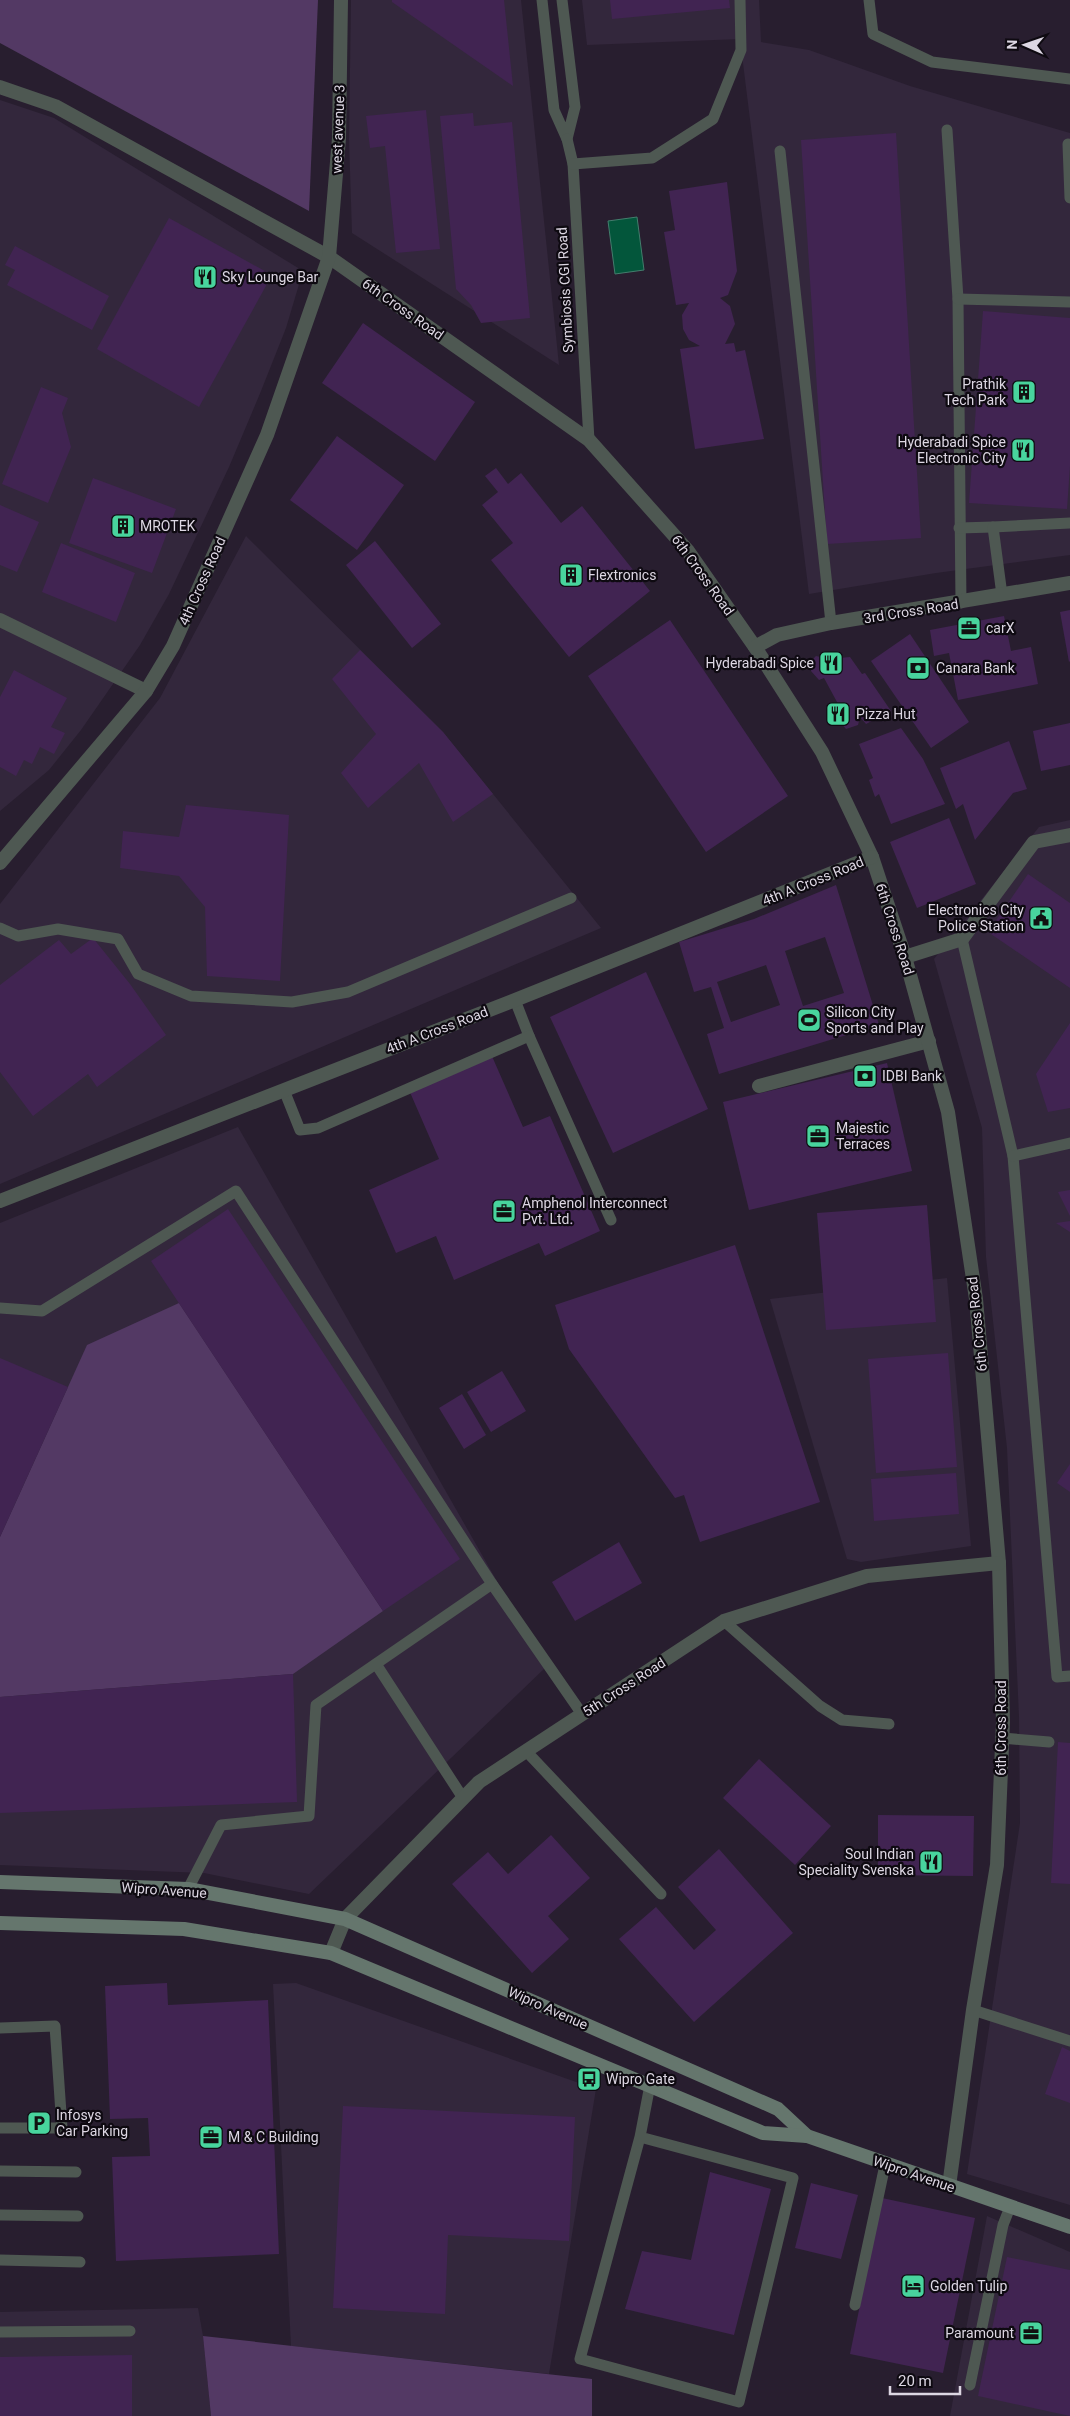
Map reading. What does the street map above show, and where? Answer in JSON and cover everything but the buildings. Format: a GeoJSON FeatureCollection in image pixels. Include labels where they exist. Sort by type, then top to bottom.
{"type":"FeatureCollection","features":[{"type":"Feature","properties":{"kind":"main road","name":"Wipro Avenue"},"geometry":{"type":"LineString","coordinates":[[0,1882],[188,1889],[345,1919],[778,2109],[807,2136],[886,2165],[1070,2227]]}},
{"type":"Feature","properties":{"kind":"main road"},"geometry":{"type":"LineString","coordinates":[[0,1924],[184,1929],[331,1953],[763,2133],[807,2136]]}},
{"type":"Feature","properties":{"kind":"street","name":"west avenue 3"},"geometry":{"type":"LineString","coordinates":[[330,257],[339,138],[341,0]]}},
{"type":"Feature","properties":{"kind":"street","name":"6th Cross Road"},"geometry":{"type":"LineString","coordinates":[[0,87],[55,106],[330,257],[589,440],[688,551],[755,647],[822,752],[872,857],[905,958],[948,1112],[976,1299],[998,1563],[1002,1738],[997,1865],[973,2010],[949,2186]]}},
{"type":"Feature","properties":{"kind":"street","name":"4th Cross Road"},"geometry":{"type":"LineString","coordinates":[[0,863],[146,691],[173,646],[267,435],[330,257]]}},
{"type":"Feature","properties":{"kind":"street","name":"3rd Cross Road"},"geometry":{"type":"LineString","coordinates":[[755,647],[778,635],[831,623],[1070,583]]}},
{"type":"Feature","properties":{"kind":"street"},"geometry":{"type":"LineString","coordinates":[[0,620],[146,691]]}},
{"type":"Feature","properties":{"kind":"street"},"geometry":{"type":"LineString","coordinates":[[905,958],[962,939],[1034,842],[1070,835]]}},
{"type":"Feature","properties":{"kind":"street","name":"4th A Cross Road"},"geometry":{"type":"LineString","coordinates":[[0,1200],[516,1000],[872,857]]}},
{"type":"Feature","properties":{"kind":"street"},"geometry":{"type":"LineString","coordinates":[[759,1086],[929,1041]]}},
{"type":"Feature","properties":{"kind":"street","name":"5th Cross Road"},"geometry":{"type":"LineString","coordinates":[[331,1953],[345,1919],[479,1782],[724,1621],[867,1576],[998,1563]]}},
{"type":"Feature","properties":{"kind":"lane","name":"Symbiosis CGI Road"},"geometry":{"type":"LineString","coordinates":[[542,0],[554,110],[567,138],[573,164],[589,440]]}},
{"type":"Feature","properties":{"kind":"lane","name":"Symbiosis CGI Road"},"geometry":{"type":"LineString","coordinates":[[562,0],[575,108],[567,138]]}},
{"type":"Feature","properties":{"kind":"lane"},"geometry":{"type":"LineString","coordinates":[[573,164],[652,158],[713,120],[741,50],[740,0]]}},
{"type":"Feature","properties":{"kind":"lane"},"geometry":{"type":"LineString","coordinates":[[869,0],[873,34],[932,62],[1070,79]]}},
{"type":"Feature","properties":{"kind":"lane"},"geometry":{"type":"LineString","coordinates":[[947,130],[958,299],[961,602]]}},
{"type":"Feature","properties":{"kind":"lane"},"geometry":{"type":"LineString","coordinates":[[1068,144],[1070,198]]}},
{"type":"Feature","properties":{"kind":"lane"},"geometry":{"type":"LineString","coordinates":[[780,151],[831,623]]}},
{"type":"Feature","properties":{"kind":"lane"},"geometry":{"type":"LineString","coordinates":[[958,299],[1070,302]]}},
{"type":"Feature","properties":{"kind":"lane"},"geometry":{"type":"LineString","coordinates":[[959,528],[1070,523]]}},
{"type":"Feature","properties":{"kind":"lane"},"geometry":{"type":"LineString","coordinates":[[993,527],[1002,595]]}},
{"type":"Feature","properties":{"kind":"lane"},"geometry":{"type":"LineString","coordinates":[[0,928],[18,936],[58,929],[118,939],[138,974],[191,996],[292,1002],[348,992],[571,898]]}},
{"type":"Feature","properties":{"kind":"lane"},"geometry":{"type":"LineString","coordinates":[[962,939],[1013,1156],[1057,1677],[1070,1676]]}},
{"type":"Feature","properties":{"kind":"lane"},"geometry":{"type":"LineString","coordinates":[[516,1000],[529,1036],[611,1220]]}},
{"type":"Feature","properties":{"kind":"lane"},"geometry":{"type":"LineString","coordinates":[[284,1090],[300,1130],[318,1128],[529,1036]]}},
{"type":"Feature","properties":{"kind":"lane"},"geometry":{"type":"LineString","coordinates":[[1013,1156],[1070,1144]]}},
{"type":"Feature","properties":{"kind":"lane"},"geometry":{"type":"LineString","coordinates":[[0,1308],[42,1311],[236,1191],[492,1584],[582,1714]]}},
{"type":"Feature","properties":{"kind":"lane"},"geometry":{"type":"LineString","coordinates":[[188,1889],[221,1825],[309,1816],[316,1705],[492,1584]]}},
{"type":"Feature","properties":{"kind":"lane"},"geometry":{"type":"LineString","coordinates":[[724,1621],[820,1706],[842,1720],[889,1724]]}},
{"type":"Feature","properties":{"kind":"lane"},"geometry":{"type":"LineString","coordinates":[[376,1664],[463,1798]]}},
{"type":"Feature","properties":{"kind":"lane"},"geometry":{"type":"LineString","coordinates":[[1002,1738],[1048,1742]]}},
{"type":"Feature","properties":{"kind":"lane"},"geometry":{"type":"LineString","coordinates":[[526,1751],[661,1894]]}},
{"type":"Feature","properties":{"kind":"lane"},"geometry":{"type":"LineString","coordinates":[[973,2010],[1070,2041]]}},
{"type":"Feature","properties":{"kind":"lane"},"geometry":{"type":"LineString","coordinates":[[0,2028],[55,2026],[62,2128],[0,2128]]}},
{"type":"Feature","properties":{"kind":"lane"},"geometry":{"type":"LineString","coordinates":[[640,2137],[792,2178],[739,2402],[580,2359],[640,2137],[650,2085]]}},
{"type":"Feature","properties":{"kind":"lane"},"geometry":{"type":"LineString","coordinates":[[855,2305],[886,2165]]}},
{"type":"Feature","properties":{"kind":"lane"},"geometry":{"type":"LineString","coordinates":[[0,2171],[76,2172]]}},
{"type":"Feature","properties":{"kind":"lane"},"geometry":{"type":"LineString","coordinates":[[970,2385],[1003,2225],[1010,2207]]}},
{"type":"Feature","properties":{"kind":"lane"},"geometry":{"type":"LineString","coordinates":[[0,2215],[78,2216]]}},
{"type":"Feature","properties":{"kind":"lane"},"geometry":{"type":"LineString","coordinates":[[0,2260],[80,2262]]}},
{"type":"Feature","properties":{"kind":"lane"},"geometry":{"type":"LineString","coordinates":[[0,2332],[130,2331]]}},
{"type":"Feature","properties":{"kind":"shaded area"},"geometry":{"type":"Polygon","coordinates":[[[0,0],[318,0],[309,211],[0,43],[0,0]]]}},
{"type":"Feature","properties":{"kind":"shaded area"},"geometry":{"type":"Polygon","coordinates":[[[351,0],[521,0],[559,365],[352,233],[349,140],[351,0]]]}},
{"type":"Feature","properties":{"kind":"shaded area"},"geometry":{"type":"Polygon","coordinates":[[[582,0],[759,0],[761,42],[809,50],[910,86],[1070,133],[1070,555],[936,573],[809,594],[740,39],[587,45],[582,0]]]}},
{"type":"Feature","properties":{"kind":"shaded area"},"geometry":{"type":"Polygon","coordinates":[[[0,100],[54,118],[303,271],[286,328],[261,391],[229,467],[169,594],[140,645],[81,730],[49,770],[0,811],[0,100]]]}},
{"type":"Feature","properties":{"kind":"shaded area"},"geometry":{"type":"Polygon","coordinates":[[[637,217],[644,270],[615,274],[608,221],[637,217]]]}},
{"type":"Feature","properties":{"kind":"shaded area"},"geometry":{"type":"Polygon","coordinates":[[[246,536],[443,732],[601,928],[0,1184],[0,904],[160,698],[246,536]]]}},
{"type":"Feature","properties":{"kind":"shaded area"},"geometry":{"type":"Polygon","coordinates":[[[1070,820],[1070,2205],[967,2174],[1020,1823],[1019,1717],[1007,1448],[986,1257],[982,1128],[934,959],[1039,827],[1070,820]]]}},
{"type":"Feature","properties":{"kind":"shaded area"},"geometry":{"type":"Polygon","coordinates":[[[238,1127],[546,1667],[309,1894],[204,1873],[0,1865],[0,1223],[238,1127]]]}},
{"type":"Feature","properties":{"kind":"shaded area"},"geometry":{"type":"Polygon","coordinates":[[[947,1278],[971,1546],[861,1562],[847,1559],[770,1299],[947,1278]]]}},
{"type":"Feature","properties":{"kind":"shaded area"},"geometry":{"type":"Polygon","coordinates":[[[179,1303],[383,1611],[293,1674],[0,1697],[0,1537],[87,1345],[179,1303]]]}},
{"type":"Feature","properties":{"kind":"shaded area"},"geometry":{"type":"Polygon","coordinates":[[[296,1983],[596,2089],[549,2374],[291,2346],[273,1984],[296,1983]]]}},
{"type":"Feature","properties":{"kind":"shaded area"},"geometry":{"type":"Polygon","coordinates":[[[987,2216],[1070,2252],[1070,2416],[950,2416],[987,2216]]]}},
{"type":"Feature","properties":{"kind":"shaded area"},"geometry":{"type":"Polygon","coordinates":[[[198,2308],[203,2336],[211,2416],[0,2416],[0,2312],[198,2308]]]}},
{"type":"Feature","properties":{"kind":"shaded area"},"geometry":{"type":"Polygon","coordinates":[[[203,2336],[592,2379],[592,2416],[211,2416],[203,2336]]]}},
{"type":"Feature","properties":{"kind":"place","name":"Sky Lounge Bar"},"geometry":{"type":"Point","coordinates":[205,277]}},
{"type":"Feature","properties":{"kind":"place","name":"Prathik Tech Park"},"geometry":{"type":"Point","coordinates":[1024,392]}},
{"type":"Feature","properties":{"kind":"place","name":"Hyderabadi Spice Electronic City"},"geometry":{"type":"Point","coordinates":[1023,450]}},
{"type":"Feature","properties":{"kind":"place","name":"MROTEK"},"geometry":{"type":"Point","coordinates":[123,526]}},
{"type":"Feature","properties":{"kind":"place","name":"Flextronics"},"geometry":{"type":"Point","coordinates":[571,575]}},
{"type":"Feature","properties":{"kind":"place","name":"carX"},"geometry":{"type":"Point","coordinates":[969,628]}},
{"type":"Feature","properties":{"kind":"place","name":"Hyderabadi Spice"},"geometry":{"type":"Point","coordinates":[831,663]}},
{"type":"Feature","properties":{"kind":"place","name":"Canara Bank"},"geometry":{"type":"Point","coordinates":[918,668]}},
{"type":"Feature","properties":{"kind":"place","name":"Pizza Hut"},"geometry":{"type":"Point","coordinates":[838,714]}},
{"type":"Feature","properties":{"kind":"place","name":"Electronics City Police Station"},"geometry":{"type":"Point","coordinates":[1041,918]}},
{"type":"Feature","properties":{"kind":"place","name":"Silicon City Sports and Play"},"geometry":{"type":"Point","coordinates":[809,1020]}},
{"type":"Feature","properties":{"kind":"place","name":"IDBI Bank"},"geometry":{"type":"Point","coordinates":[865,1076]}},
{"type":"Feature","properties":{"kind":"place","name":"Majestic Terraces"},"geometry":{"type":"Point","coordinates":[818,1136]}},
{"type":"Feature","properties":{"kind":"place","name":"Amphenol Interconnect Pvt. Ltd."},"geometry":{"type":"Point","coordinates":[504,1211]}},
{"type":"Feature","properties":{"kind":"place","name":"Soul Indian Speciality Svenska"},"geometry":{"type":"Point","coordinates":[931,1862]}},
{"type":"Feature","properties":{"kind":"place","name":"Wipro Gate"},"geometry":{"type":"Point","coordinates":[589,2079]}},
{"type":"Feature","properties":{"kind":"place","name":"Infosys Car Parking"},"geometry":{"type":"Point","coordinates":[39,2123]}},
{"type":"Feature","properties":{"kind":"place","name":"M & C Building"},"geometry":{"type":"Point","coordinates":[211,2137]}},
{"type":"Feature","properties":{"kind":"place","name":"Golden Tulip"},"geometry":{"type":"Point","coordinates":[913,2286]}},
{"type":"Feature","properties":{"kind":"place","name":"Paramount"},"geometry":{"type":"Point","coordinates":[1031,2333]}}]}
